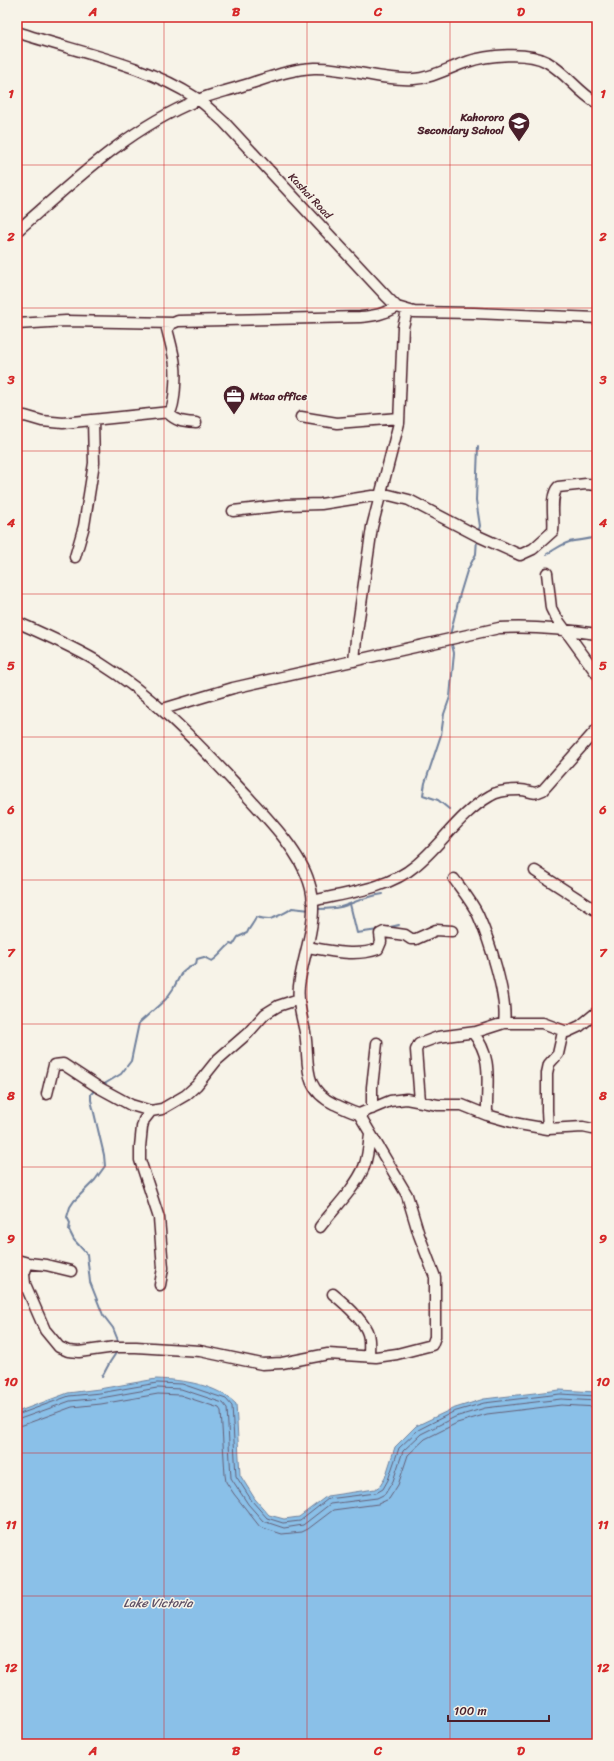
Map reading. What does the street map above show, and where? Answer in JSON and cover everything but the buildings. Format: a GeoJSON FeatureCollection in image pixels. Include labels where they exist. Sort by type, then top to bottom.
{"type":"FeatureCollection","features":[{"type":"Feature","properties":{"kind":"street","name":"Kashai Road"},"geometry":{"type":"LineString","coordinates":[[17,32],[110,60],[151,75],[198,100],[224,122],[397,307],[407,311],[597,318]]}},
{"type":"Feature","properties":{"kind":"street"},"geometry":{"type":"LineString","coordinates":[[17,231],[82,173],[138,131],[198,100],[278,74],[299,70],[336,68],[392,78],[415,79],[433,75],[467,61],[489,56],[528,56],[545,60],[558,68],[584,94],[597,103]]}},
{"type":"Feature","properties":{"kind":"street"},"geometry":{"type":"LineString","coordinates":[[17,324],[66,321],[173,323],[178,321],[360,317],[386,313],[397,307]]}},
{"type":"Feature","properties":{"kind":"street"},"geometry":{"type":"LineString","coordinates":[[354,661],[372,527],[393,449],[399,418],[402,327],[407,311]]}},
{"type":"Feature","properties":{"kind":"street"},"geometry":{"type":"LineString","coordinates":[[17,416],[25,416],[42,421],[63,423],[168,413],[172,410],[175,366],[167,329],[173,323]]}},
{"type":"Feature","properties":{"kind":"street"},"geometry":{"type":"LineString","coordinates":[[168,413],[174,419],[179,421],[196,423]]}},
{"type":"Feature","properties":{"kind":"street"},"geometry":{"type":"LineString","coordinates":[[301,417],[337,423],[399,418]]}},
{"type":"Feature","properties":{"kind":"street"},"geometry":{"type":"LineString","coordinates":[[75,557],[84,526],[94,463],[93,420]]}},
{"type":"Feature","properties":{"kind":"street"},"geometry":{"type":"LineString","coordinates":[[233,512],[286,505],[321,504],[380,495],[397,496],[409,500],[478,536],[520,555],[533,549],[553,532],[553,502],[556,489],[558,487],[586,484],[597,485]]}},
{"type":"Feature","properties":{"kind":"street"},"geometry":{"type":"LineString","coordinates":[[547,574],[551,608],[563,629],[597,674]]}},
{"type":"Feature","properties":{"kind":"street"},"geometry":{"type":"LineString","coordinates":[[17,622],[65,644],[100,663],[163,709],[190,734],[251,801],[288,844],[305,871],[310,883],[312,901],[311,932],[301,973],[299,999],[310,1081],[320,1095],[359,1114],[407,1195],[419,1235],[435,1276],[435,1337],[432,1345],[397,1354],[376,1357],[328,1354],[282,1363],[262,1364],[200,1350],[128,1347],[79,1352],[68,1351],[59,1347],[45,1330],[25,1284],[24,1274],[28,1263]]}},
{"type":"Feature","properties":{"kind":"street"},"geometry":{"type":"LineString","coordinates":[[163,709],[233,688],[499,628],[521,627],[563,629],[597,634]]}},
{"type":"Feature","properties":{"kind":"street"},"geometry":{"type":"LineString","coordinates":[[312,901],[364,889],[400,877],[422,860],[442,837],[490,796],[500,792],[520,790],[536,794],[543,790],[597,729]]}},
{"type":"Feature","properties":{"kind":"street"},"geometry":{"type":"LineString","coordinates":[[535,871],[597,911]]}},
{"type":"Feature","properties":{"kind":"street"},"geometry":{"type":"LineString","coordinates":[[454,879],[472,904],[482,926],[502,998],[505,1017],[504,1023]]}},
{"type":"Feature","properties":{"kind":"street"},"geometry":{"type":"LineString","coordinates":[[308,947],[346,952],[365,952],[378,948],[381,942],[380,934],[384,932],[405,935],[411,939],[416,939],[436,930],[452,931]]}},
{"type":"Feature","properties":{"kind":"street"},"geometry":{"type":"LineString","coordinates":[[47,1094],[54,1065],[63,1064],[116,1097],[150,1111],[162,1109],[186,1095],[197,1085],[217,1060],[248,1033],[265,1014],[278,1006],[299,999]]}},
{"type":"Feature","properties":{"kind":"street"},"geometry":{"type":"LineString","coordinates":[[420,1101],[416,1050],[419,1044],[438,1037],[473,1033],[504,1023],[543,1024],[563,1032],[576,1029],[597,1012]]}},
{"type":"Feature","properties":{"kind":"street"},"geometry":{"type":"LineString","coordinates":[[548,1129],[546,1110],[547,1072],[549,1064],[558,1054],[563,1032]]}},
{"type":"Feature","properties":{"kind":"street"},"geometry":{"type":"LineString","coordinates":[[473,1033],[484,1047],[487,1060],[487,1115]]}},
{"type":"Feature","properties":{"kind":"street"},"geometry":{"type":"LineString","coordinates":[[372,1109],[372,1087],[377,1043]]}},
{"type":"Feature","properties":{"kind":"street"},"geometry":{"type":"LineString","coordinates":[[359,1114],[384,1103],[399,1099],[420,1101],[438,1105],[462,1105],[487,1115],[519,1124],[548,1129],[596,1127]]}},
{"type":"Feature","properties":{"kind":"street"},"geometry":{"type":"LineString","coordinates":[[150,1111],[144,1120],[142,1127],[140,1160],[159,1218],[163,1268],[160,1285]]}},
{"type":"Feature","properties":{"kind":"street"},"geometry":{"type":"LineString","coordinates":[[320,1227],[343,1199],[362,1170],[367,1157],[370,1133]]}},
{"type":"Feature","properties":{"kind":"street"},"geometry":{"type":"LineString","coordinates":[[17,1260],[28,1263],[46,1264],[71,1271]]}},
{"type":"Feature","properties":{"kind":"street"},"geometry":{"type":"LineString","coordinates":[[333,1294],[348,1307],[366,1328],[369,1356]]}},
{"type":"Feature","properties":{"kind":"water","name":"Lake Victoria"},"geometry":{"type":"Polygon","coordinates":[[[156,1379],[199,1384],[219,1392],[236,1404],[240,1475],[255,1499],[269,1515],[284,1519],[299,1517],[327,1496],[375,1489],[380,1486],[385,1478],[395,1447],[416,1426],[452,1409],[484,1399],[560,1390],[597,1392],[597,1744],[17,1744],[17,1412],[68,1393],[156,1379]]]}},
{"type":"Feature","properties":{"kind":"waterway"},"geometry":{"type":"LineString","coordinates":[[478,446],[476,500],[480,526],[478,532]]}},
{"type":"Feature","properties":{"kind":"waterway"},"geometry":{"type":"LineString","coordinates":[[547,554],[567,543],[597,536]]}},
{"type":"Feature","properties":{"kind":"waterway"},"geometry":{"type":"LineString","coordinates":[[450,635],[467,571],[476,554],[477,538]]}},
{"type":"Feature","properties":{"kind":"waterway"},"geometry":{"type":"LineString","coordinates":[[449,809],[438,800],[423,795],[425,783],[441,735],[444,714],[450,697],[454,653],[451,641]]}},
{"type":"Feature","properties":{"kind":"waterway"},"geometry":{"type":"LineString","coordinates":[[316,909],[340,907],[365,898],[383,894]]}},
{"type":"Feature","properties":{"kind":"waterway"},"geometry":{"type":"LineString","coordinates":[[350,904],[357,933],[378,930]]}},
{"type":"Feature","properties":{"kind":"waterway"},"geometry":{"type":"LineString","coordinates":[[101,1086],[121,1074],[131,1061],[139,1023],[166,999],[182,972],[188,967],[196,964],[197,959],[204,957],[212,961],[215,959],[230,944],[233,945],[238,937],[247,933],[256,917],[271,919],[292,908],[310,910]]}},
{"type":"Feature","properties":{"kind":"waterway"},"geometry":{"type":"LineString","coordinates":[[386,928],[399,925]]}},
{"type":"Feature","properties":{"kind":"waterway"},"geometry":{"type":"LineString","coordinates":[[96,1089],[91,1094],[91,1100],[104,1155],[105,1166],[95,1180],[74,1201],[70,1207],[67,1217],[70,1223],[69,1230],[74,1240],[87,1254],[90,1282],[103,1315],[113,1328],[119,1343]]}},
{"type":"Feature","properties":{"kind":"waterway"},"geometry":{"type":"LineString","coordinates":[[102,1377],[118,1350]]}},
{"type":"Feature","properties":{"kind":"place","name":"Kahororo Secondary School"},"geometry":{"type":"Point","coordinates":[519,142]}},
{"type":"Feature","properties":{"kind":"place","name":"Mtaa office"},"geometry":{"type":"Point","coordinates":[234,416]}}]}
